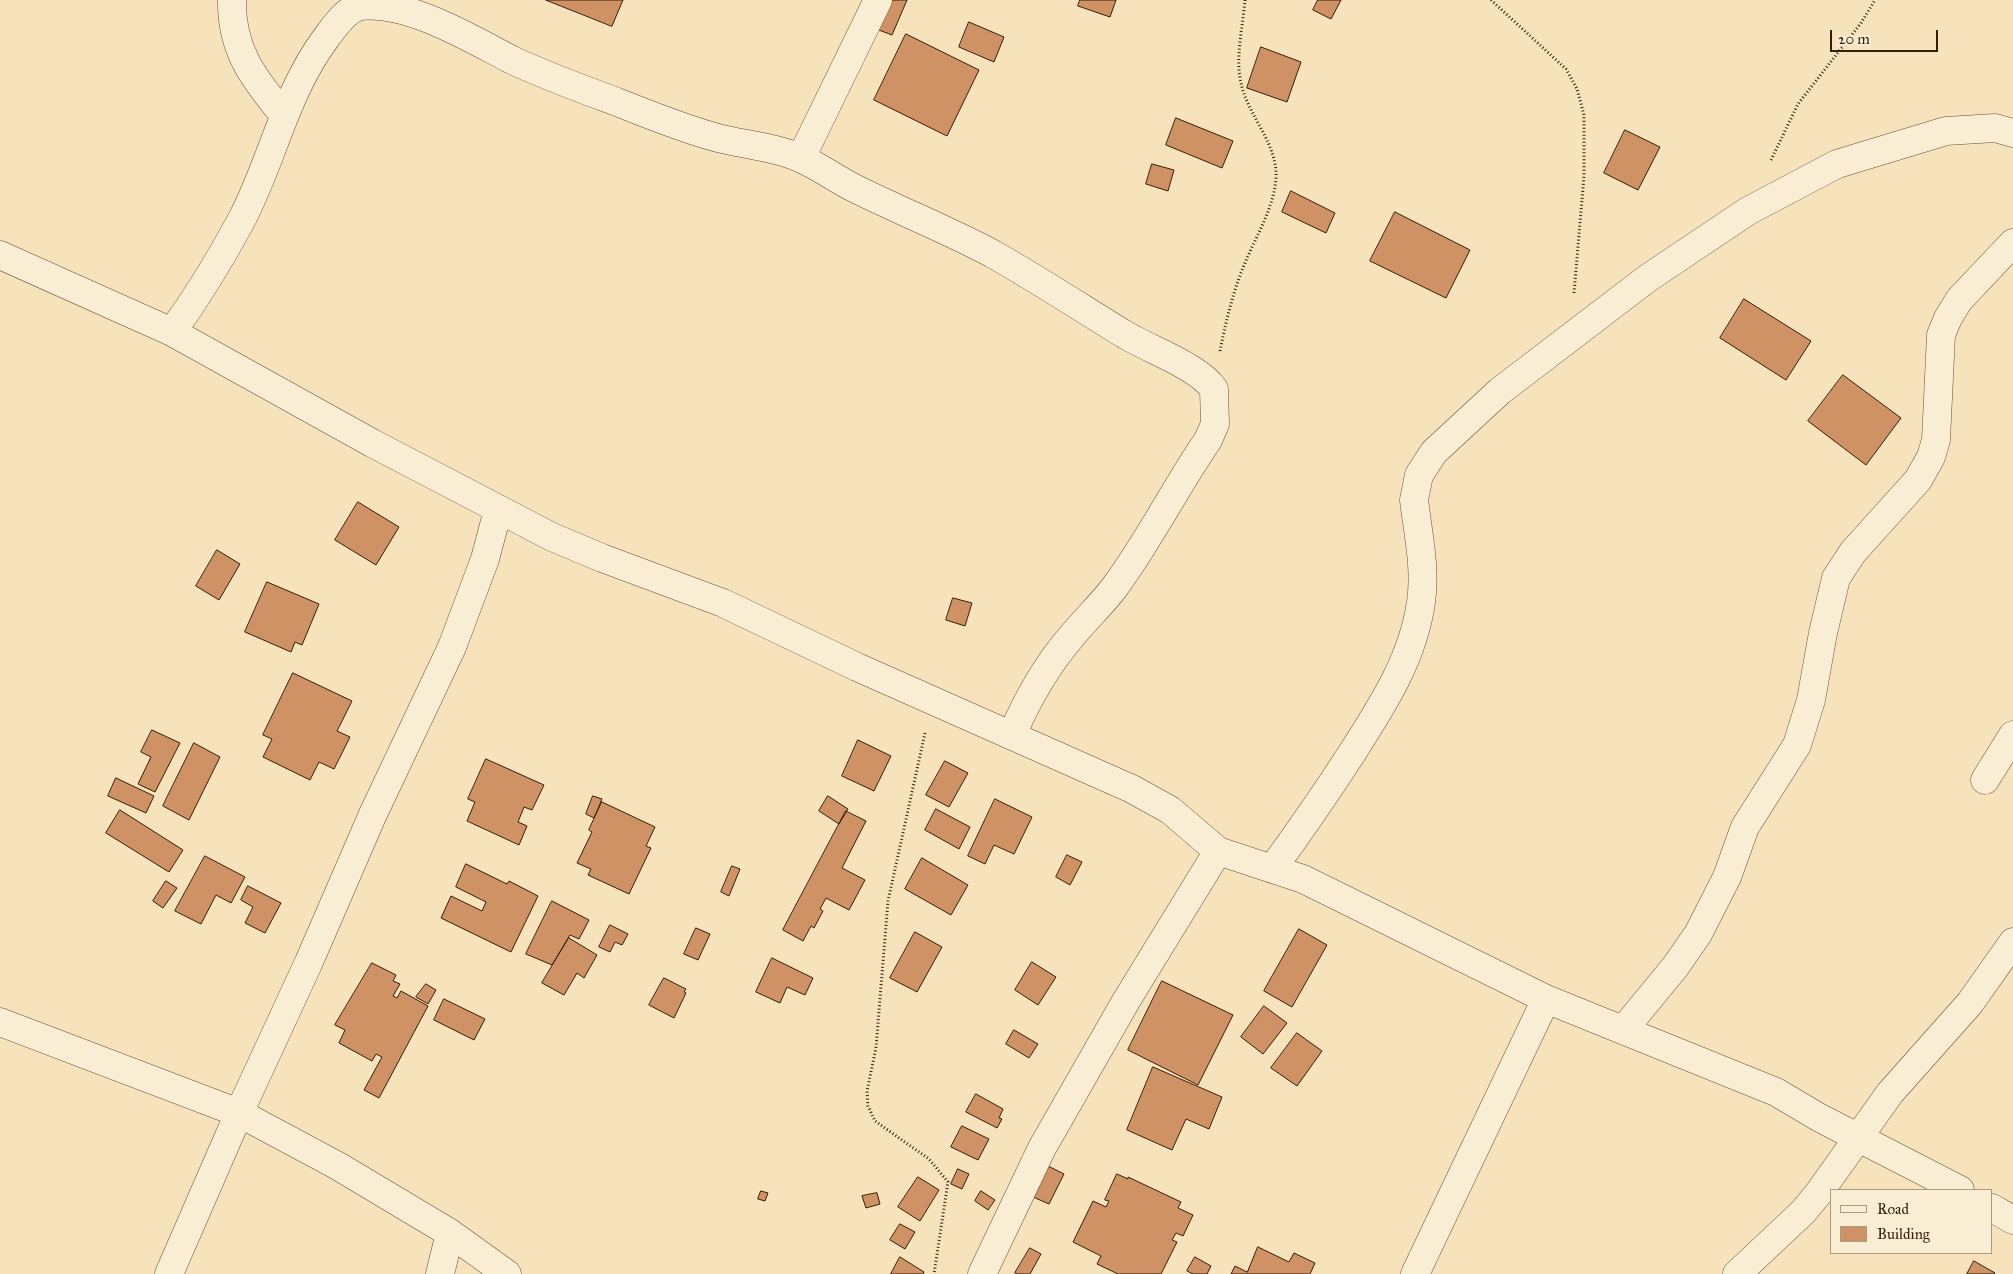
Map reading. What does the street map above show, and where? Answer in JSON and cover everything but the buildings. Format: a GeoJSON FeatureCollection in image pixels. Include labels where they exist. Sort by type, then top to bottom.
{"type":"FeatureCollection","features":[{"type":"Feature","properties":{"kind":"street"},"geometry":{"type":"LineString","coordinates":[[232,0],[231,18],[236,41],[247,66],[283,114]]}},
{"type":"Feature","properties":{"kind":"street"},"geometry":{"type":"LineString","coordinates":[[801,158],[878,0]]}},
{"type":"Feature","properties":{"kind":"street"},"geometry":{"type":"LineString","coordinates":[[172,332],[193,303],[241,219],[259,182],[283,114],[312,57],[341,19],[349,11],[365,4],[395,4],[433,16],[510,58],[553,78],[716,137],[801,158],[852,187],[990,253],[1072,301],[1126,336],[1199,374],[1214,388],[1215,424],[1208,440],[1113,590],[1070,637],[1040,680],[1026,704],[1012,735]]}},
{"type":"Feature","properties":{"kind":"street"},"geometry":{"type":"LineString","coordinates":[[1272,869],[1319,804],[1377,714],[1404,664],[1416,632],[1423,575],[1414,500],[1415,490],[1424,465],[1443,443],[1482,407],[1570,336],[1648,278],[1748,211],[1838,164],[1946,131],[1995,128],[2013,133]]}},
{"type":"Feature","properties":{"kind":"street"},"geometry":{"type":"LineString","coordinates":[[1624,1029],[1675,968],[1698,934],[1727,877],[1745,827],[1797,745],[1811,700],[1836,578],[1853,552],[1918,480],[1931,457],[1936,440],[1941,335],[1948,318],[1959,300],[2013,243]]}},
{"type":"Feature","properties":{"kind":"street"},"geometry":{"type":"LineString","coordinates":[[0,255],[172,332],[498,510],[552,537],[602,558],[723,603],[1148,798],[1170,810],[1218,851],[1312,883],[1546,999],[1776,1092],[1857,1137],[1958,1189]]}},
{"type":"Feature","properties":{"kind":"street"},"geometry":{"type":"LineString","coordinates":[[169,1274],[373,814],[452,647],[484,559],[498,510]]}},
{"type":"Feature","properties":{"kind":"street"},"geometry":{"type":"LineString","coordinates":[[1985,780],[2013,735]]}},
{"type":"Feature","properties":{"kind":"street"},"geometry":{"type":"LineString","coordinates":[[982,1274],[1042,1148],[1126,1001],[1218,851]]}},
{"type":"Feature","properties":{"kind":"street"},"geometry":{"type":"LineString","coordinates":[[1737,1274],[1803,1212],[1828,1181],[1857,1137],[1925,1051],[1970,1003],[2013,942]]}},
{"type":"Feature","properties":{"kind":"street"},"geometry":{"type":"LineString","coordinates":[[1415,1274],[1546,999]]}},
{"type":"Feature","properties":{"kind":"street"},"geometry":{"type":"LineString","coordinates":[[0,1022],[239,1113],[338,1166],[450,1233],[507,1274]]}},
{"type":"Feature","properties":{"kind":"street"},"geometry":{"type":"LineString","coordinates":[[1993,1209],[2013,1220]]}},
{"type":"Feature","properties":{"kind":"street"},"geometry":{"type":"LineString","coordinates":[[440,1274],[450,1233]]}},
{"type":"Feature","properties":{"kind":"path"},"geometry":{"type":"LineString","coordinates":[[1214,388],[1232,302],[1245,264],[1268,211],[1276,177],[1274,158],[1250,109],[1241,82],[1240,57],[1245,0]]}},
{"type":"Feature","properties":{"kind":"path"},"geometry":{"type":"LineString","coordinates":[[1491,0],[1566,69],[1576,89],[1584,115],[1584,176],[1570,336]]}},
{"type":"Feature","properties":{"kind":"path"},"geometry":{"type":"LineString","coordinates":[[1771,162],[1798,104],[1875,0]]}},
{"type":"Feature","properties":{"kind":"path"},"geometry":{"type":"LineString","coordinates":[[932,700],[888,901],[876,1048],[868,1091],[868,1106],[876,1121],[929,1159],[948,1182],[934,1274]]}}]}
